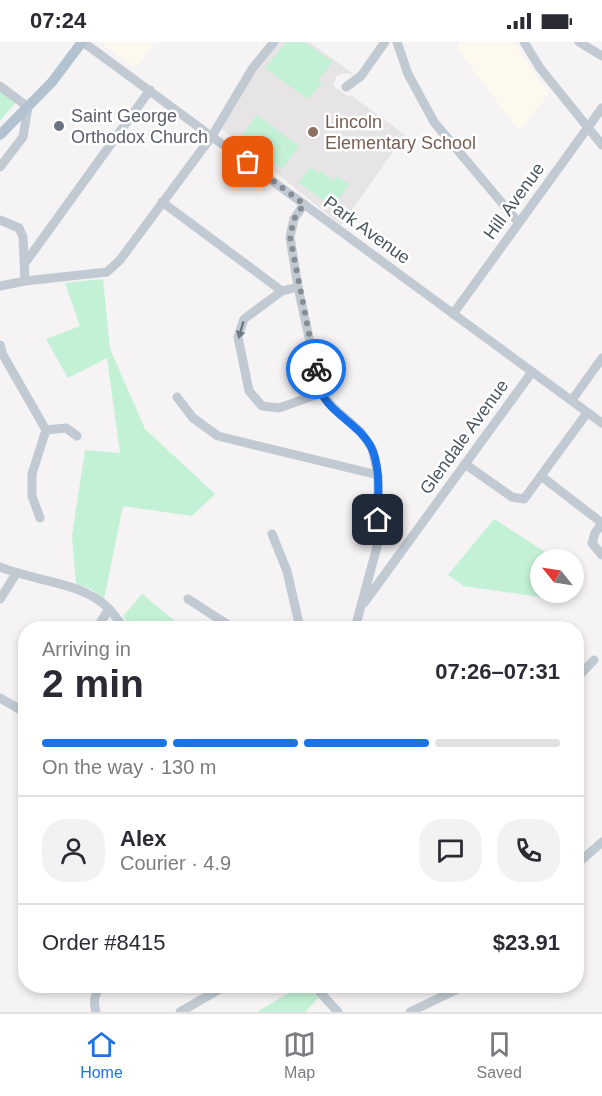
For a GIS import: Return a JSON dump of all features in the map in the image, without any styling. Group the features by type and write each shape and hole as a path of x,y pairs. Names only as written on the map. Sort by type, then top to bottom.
{"main road":[{"path":"0,135 52,82 82,42"}],"street":[{"name":"Park Avenue","path":"82,42 602,423"},
{"path":"0,286 107,272 120,260 212,136 252,69 274,42"},
{"path":"346,87 361,76 385,42"},
{"path":"397,42 408,74 434,122 518,222"},
{"path":"524,42 540,68 602,145"},
{"path":"579,42 602,56"},
{"path":"0,167 23,137 28,107 1,89"},
{"path":"25,263 150,90"},
{"name":"Hill Avenue","path":"453,314 602,108"},
{"path":"162,202 282,291"},
{"path":"304,204 294,219 290,237 298,287 321,393 360,431 372,448 378,475 378,543 357,621"},
{"path":"0,220 19,228 24,237 25,281"},
{"path":"298,287 282,291 244,319 238,337 249,391 262,406 279,408 321,393"},
{"path":"0,345 3,355 46,430 32,474 32,496 40,518"},
{"path":"572,400 602,358"},
{"name":"Glendale Avenue","path":"361,608 532,372"},
{"path":"177,397 193,418 218,436 378,475"},
{"path":"465,464 512,497 524,500 587,413"},
{"path":"46,430 66,428 77,436"},
{"path":"541,476 602,523 592,543 602,555"},
{"path":"272,534 287,571 298,621"},
{"path":"0,567 16,574 84,592 109,609 118,621"},
{"path":"0,599 16,574"},
{"path":"188,599 222,621"},
{"path":"101,621 109,609"},
{"path":"584,671 594,660"},
{"path":"0,698 18,708"},
{"path":"584,858 602,842"},
{"path":"96,993 93,1001 96,1012"},
{"path":"180,1012 213,993"},
{"path":"320,993 338,1012"},
{"path":"410,1012 449,993"}],"shaded area":[{"path":"104,42 155,42 136,68 105,46"},
{"name":"Lincoln Elementary School","path":"277,42 309,42 354,74 344,73 337,76 333,86 349,97 351,95 405,135 341,225 220,128 254,70"},
{"path":"461,42 513,42 549,94 519,131 457,48"}],"green space":[{"path":"286,42 304,42 333,62 318,80 322,83 308,99 265,68"},
{"path":"0,91 18,100 0,121"},
{"path":"257,115 299,146 282,169 240,138"},
{"path":"310,167 334,181 337,176 349,184 333,207 299,183"},
{"path":"103,279 110,349 145,429 215,494 192,516 123,506 104,599 91,589 76,584 72,536 85,450 120,453 107,358 68,378 46,339 80,326 65,283"},
{"path":"494,519 540,549 530,549 530,596 464,586 448,575"},
{"path":"142,594 175,621 127,621 123,616"},
{"path":"288,993 313,993 318,998 305,1012 257,1012"}],"way so far":[{"path":"248,162 304,204 291,226 290,237 298,287 316,369"}],"place":[{"name":"Saint George Orthodox Church","path":"59,126"},
{"name":"Lincoln Elementary School","path":"313,132"}],"route":[{"path":"316,369 321,393 360,431 372,448 378,475 378,520"}]}
